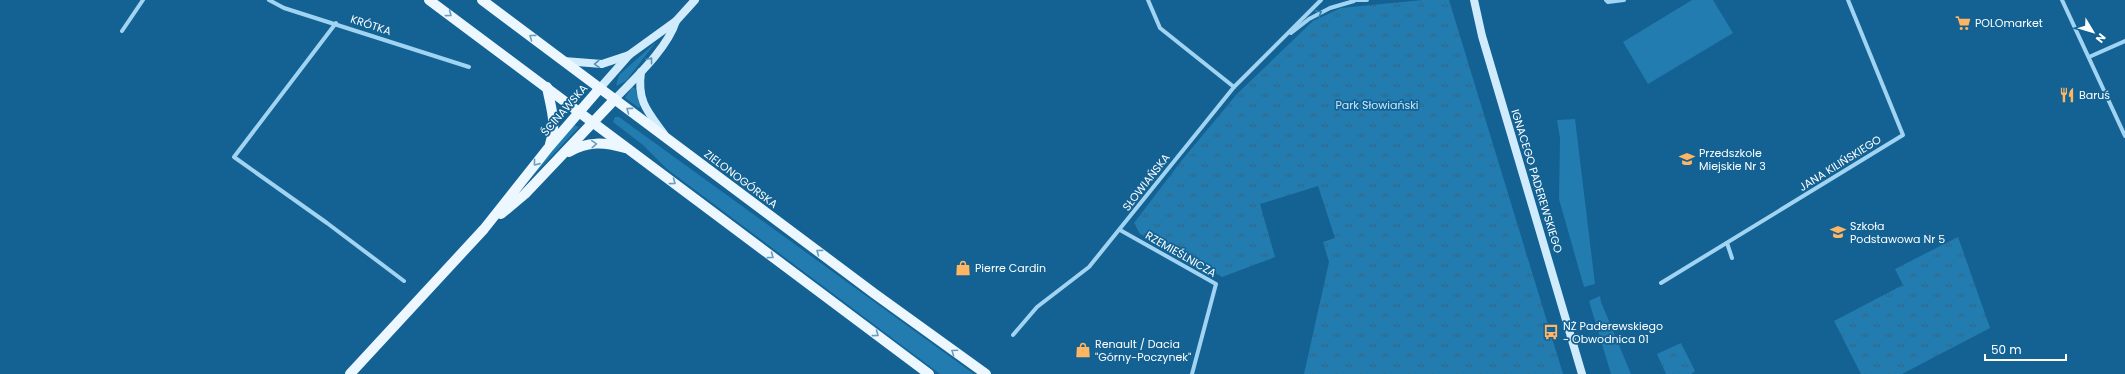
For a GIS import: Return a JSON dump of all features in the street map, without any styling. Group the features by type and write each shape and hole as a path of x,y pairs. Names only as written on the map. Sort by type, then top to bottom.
{"main road":[{"path":"429,0 929,374"},
{"name":"ZIELONOGÓRSKA","path":"482,0 923,330 986,374"},
{"path":"547,87 554,117 553,135 549,147"},
{"name":"ŚCINAWSKA","path":"350,374 484,229 549,147 600,88"},
{"name":"ŚCINAWSKA","path":"484,229 525,194 615,99"},
{"path":"561,157 585,144 606,143 630,150"}],"street":[{"path":"122,31 143,0"},
{"name":"KRÓTKA","path":"269,0 284,8 336,23 469,67"},
{"name":"ŚCINAWSKA","path":"600,88 629,55 676,21 695,0"},
{"path":"1148,0 1160,28 1234,87"},
{"path":"1288,35 1298,21 1321,0"},
{"path":"1288,35 1318,14 1330,8 1354,0 1367,0"},
{"name":"IGNACEGO PADEREWSKIEGO","path":"1474,0 1490,64 1583,372"},
{"path":"1606,0 1608,2 1624,0"},
{"name":"JANA KILIŃSKIEGO","path":"1661,283 1903,135 1848,0"},
{"path":"2062,0 2125,136"},
{"name":"ŚCINAWSKA","path":"615,99 641,72 672,32 676,21"},
{"path":"336,23 234,157 327,222 404,281"},
{"name":"SŁOWIAŃSKA","path":"1013,336 1037,307 1090,267 1234,87 1288,35"},
{"path":"2089,57 2125,41"},
{"path":"563,60 588,64 602,64 629,55"},
{"path":"641,72 639,87 644,106 666,138"},
{"name":"RZEMIEŚLNICZA","path":"1120,230 1216,284 1192,374"},
{"path":"1727,243 1732,258"}],"green space":[{"name":"Park Słowiański","path":"1423,0 1449,0 1563,374 1304,374 1329,262 1323,242 1335,238 1318,186 1260,204 1275,257 1222,277 1140,234 1134,223 1182,160 1237,94 1313,21 1341,8"},
{"path":"1692,0 1713,0 1733,33 1648,84 1623,42"},
{"path":"656,42 626,81 616,86 619,75"},
{"path":"632,87 635,88 640,106 639,108 625,98"},
{"path":"615,117 619,117 974,374 940,374 667,169 643,145 613,122"},
{"path":"1575,119 1595,284 1584,287 1559,199 1560,138 1557,120"},
{"path":"574,125 579,127 525,184 564,134"},
{"path":"1958,237 1990,328 1902,374 1861,374 1834,321 1903,285 1895,269"},
{"path":"1600,296 1601,302 1631,374 1611,374 1589,301"},
{"path":"1681,343 1695,371 1691,374 1666,374 1657,354"}],"place":[{"name":"POLOmarket","path":"1963,23"},
{"name":"Baruś","path":"2067,95"},
{"name":"Przedszkole Miejskie Nr 3","path":"1687,159"},
{"name":"Szkoła Podstawowa Nr 5","path":"1838,232"},
{"name":"Pierre Cardin","path":"963,268"},
{"name":"NŻ Paderewskiego - Obwodnica 01","path":"1551,332"},
{"name":"Renault / Dacia \"Górny-Poczynek\"","path":"1083,350"}]}
